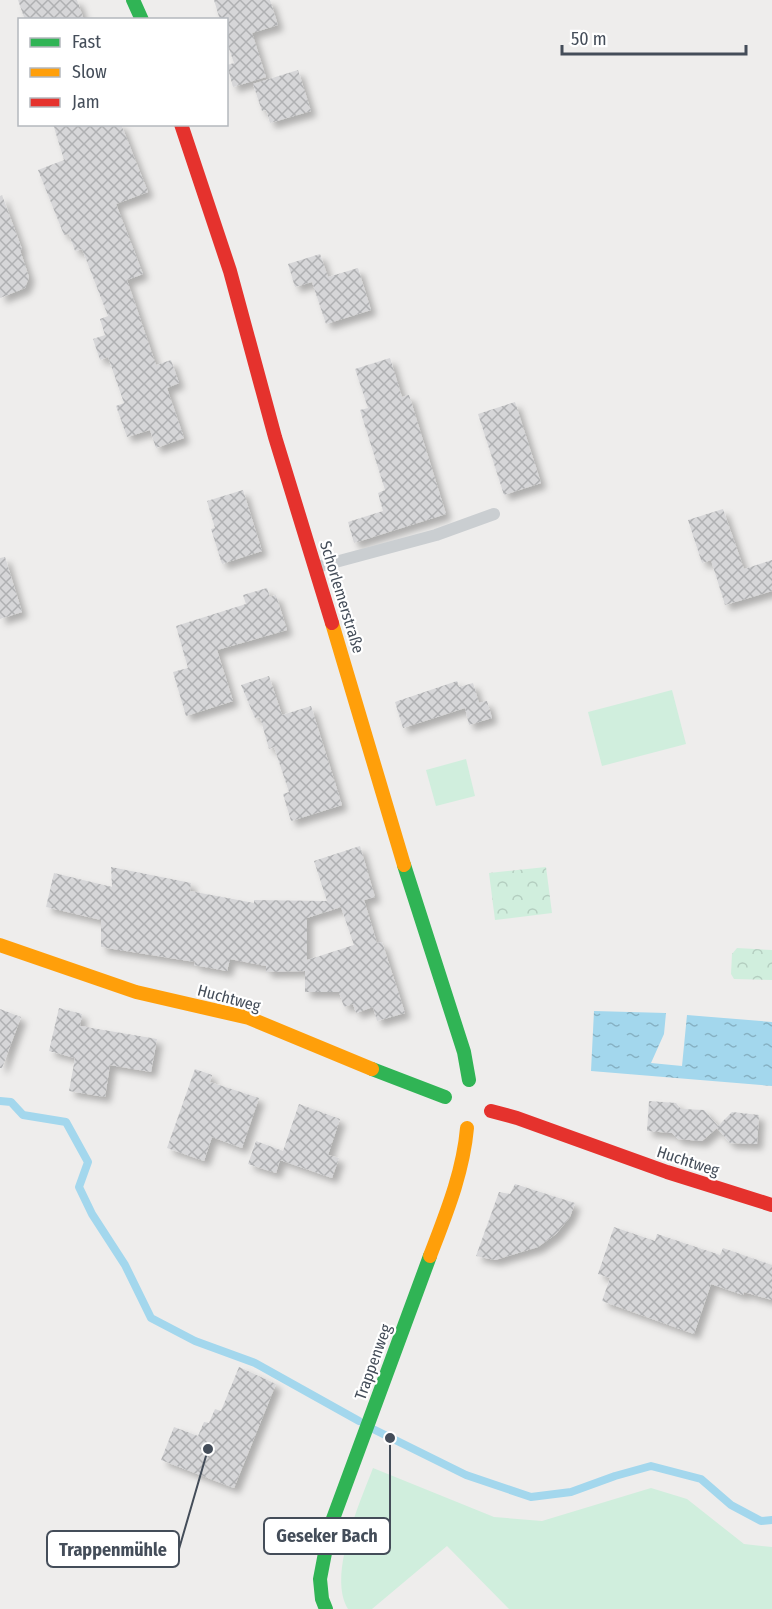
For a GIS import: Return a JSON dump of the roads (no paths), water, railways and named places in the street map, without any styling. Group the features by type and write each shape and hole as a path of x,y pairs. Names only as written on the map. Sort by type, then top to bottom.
{"street":[{"path":"133,0 141,18"},
{"name":"Schorlemerstraße","path":"183,126 230,271 269,415 363,722 397,844 464,1052 469,1080"},
{"name":"Huchtweg","path":"0,945 136,992 249,1018 421,1089 445,1104 454,1085 469,1080"},
{"path":"469,1080 483,1085"},
{"name":"Trappenweg","path":"326,1609 321,1599 322,1562 330,1527 457,1183 475,1122 491,1096"},
{"name":"Huchtweg","path":"475,1122 517,1118 667,1172 772,1205"}],"lane":[{"path":"316,567 436,535 494,514"}],"water":[{"path":"594,1011 666,1013 664,1034 651,1063 682,1066 687,1015 772,1022 772,1086 591,1071"}],"waterway":[{"path":"0,1101 11,1102 23,1115 66,1122 88,1162 79,1187 92,1214 125,1265 151,1318 195,1341 255,1363 359,1421"},
{"path":"375,1430 466,1475 531,1497 571,1492 651,1466 701,1479 731,1505 761,1521 772,1520"}],"place":[{"name":"Geseker Bach","path":"390,1438"},
{"name":"Trappenmühle","path":"208,1449"}]}
